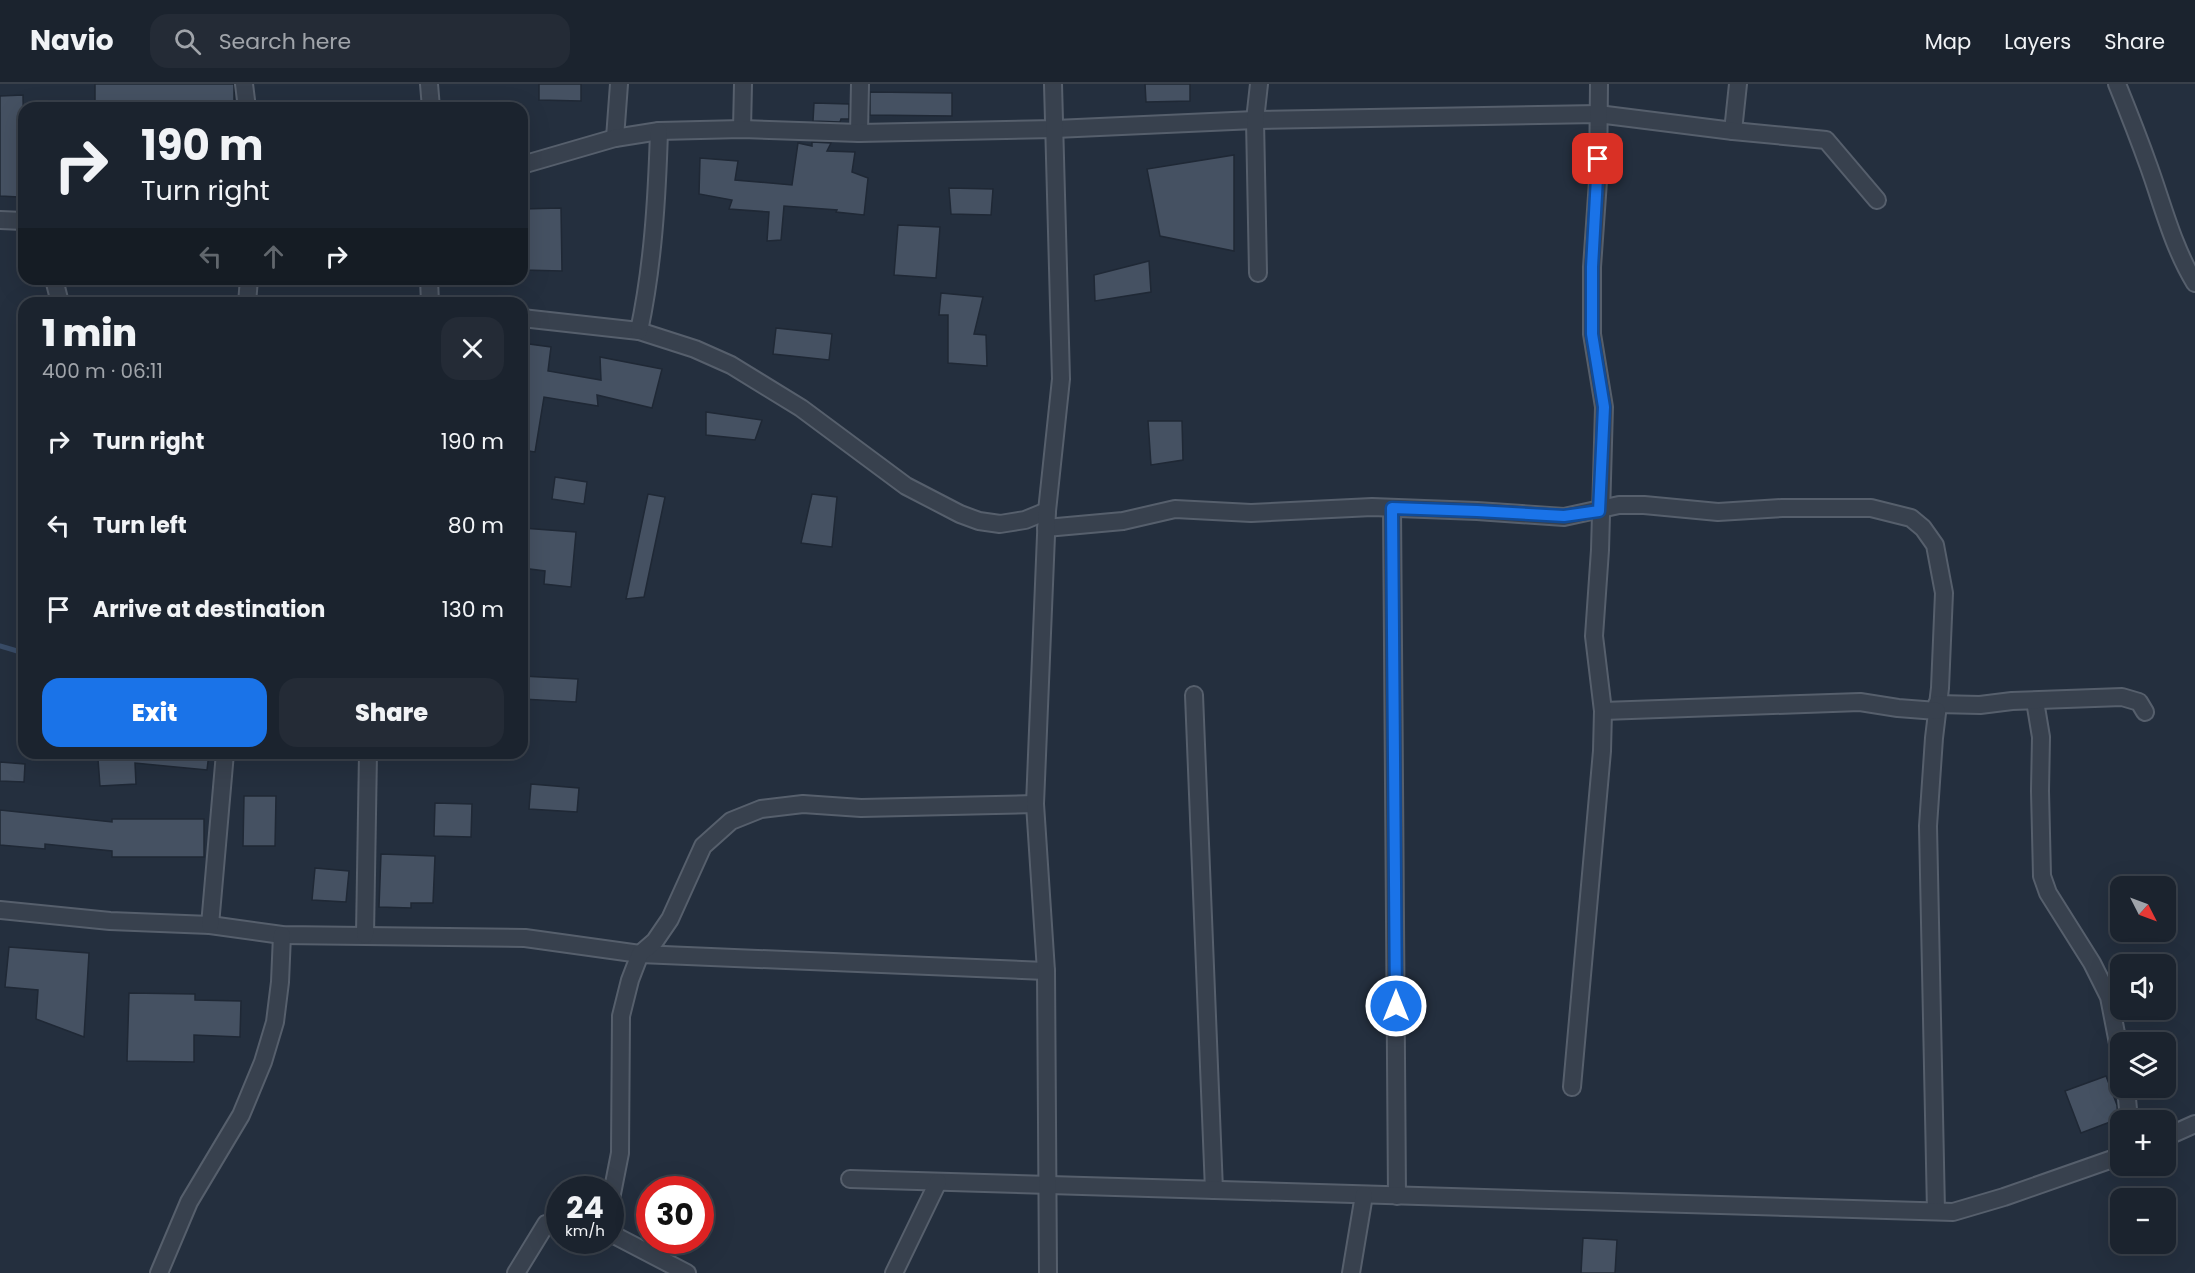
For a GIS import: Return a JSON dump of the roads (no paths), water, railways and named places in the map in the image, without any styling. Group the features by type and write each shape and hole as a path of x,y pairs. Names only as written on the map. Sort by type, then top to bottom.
{"street":[{"path":"244,84 246,102"},
{"path":"429,84 430,102"},
{"path":"615,138 620,84"},
{"path":"742,84 742,129"},
{"path":"859,133 860,84"},
{"path":"1048,1273 1046,971 1035,804 1047,511 1061,380 1053,84"},
{"path":"1258,273 1255,120 1259,84"},
{"path":"1572,1088 1602,751 1603,711 1594,636 1600,550 1599,511 1604,407 1592,334 1592,267 1598,182 1599,84"},
{"path":"1733,131 1738,84"},
{"path":"2117,84 2171,231 2195,283"},
{"path":"528,163 615,138 659,131 742,129 859,133 1055,129 1255,120 1598,114 1826,140 1878,200"},
{"path":"639,331 647,295 659,131"},
{"path":"0,220 18,221"},
{"path":"528,319 639,331 677,342 730,365 801,408 906,486 960,514 979,521 1000,524 1025,520 1047,511"},
{"path":"1046,528 1123,521 1175,509 1251,513 1372,507 1564,516 1599,511 1619,505 1644,505 1718,512 1782,508 1871,508 1911,518 1923,528 1935,545 1944,593 1944,623 1928,826 1936,1211"},
{"path":"1392,508 1397,1196"},
{"path":"1194,695 1214,1191"},
{"path":"1603,711 1860,702 1898,708 1937,707 2012,701 2122,697 2139,702 2145,712"},
{"path":"2035,701 2041,737 2042,876 2048,893 2092,963 2109,997 2116,1032"},
{"path":"210,925 224,759"},
{"path":"365,935 368,759"},
{"path":"615,1176 620,1153 621,1016 630,980 640,954 655,940 670,919 703,846 731,821 761,809 803,804 861,808 1035,804"},
{"path":"0,910 110,921 210,925 282,935 525,938 640,954 1046,971"},
{"path":"159,1273 189,1202 241,1115 263,1062 275,1022 282,935"},
{"path":"2176,1133 2195,1124"},
{"path":"850,1179 1953,1212 2004,1197 2110,1160"},
{"path":"894,1273 938,1182"},
{"path":"1351,1273 1364,1195"},
{"path":"516,1273 546,1224"},
{"path":"624,1240 687,1273"}],"waterway":[{"path":"0,646 18,651"}]}
